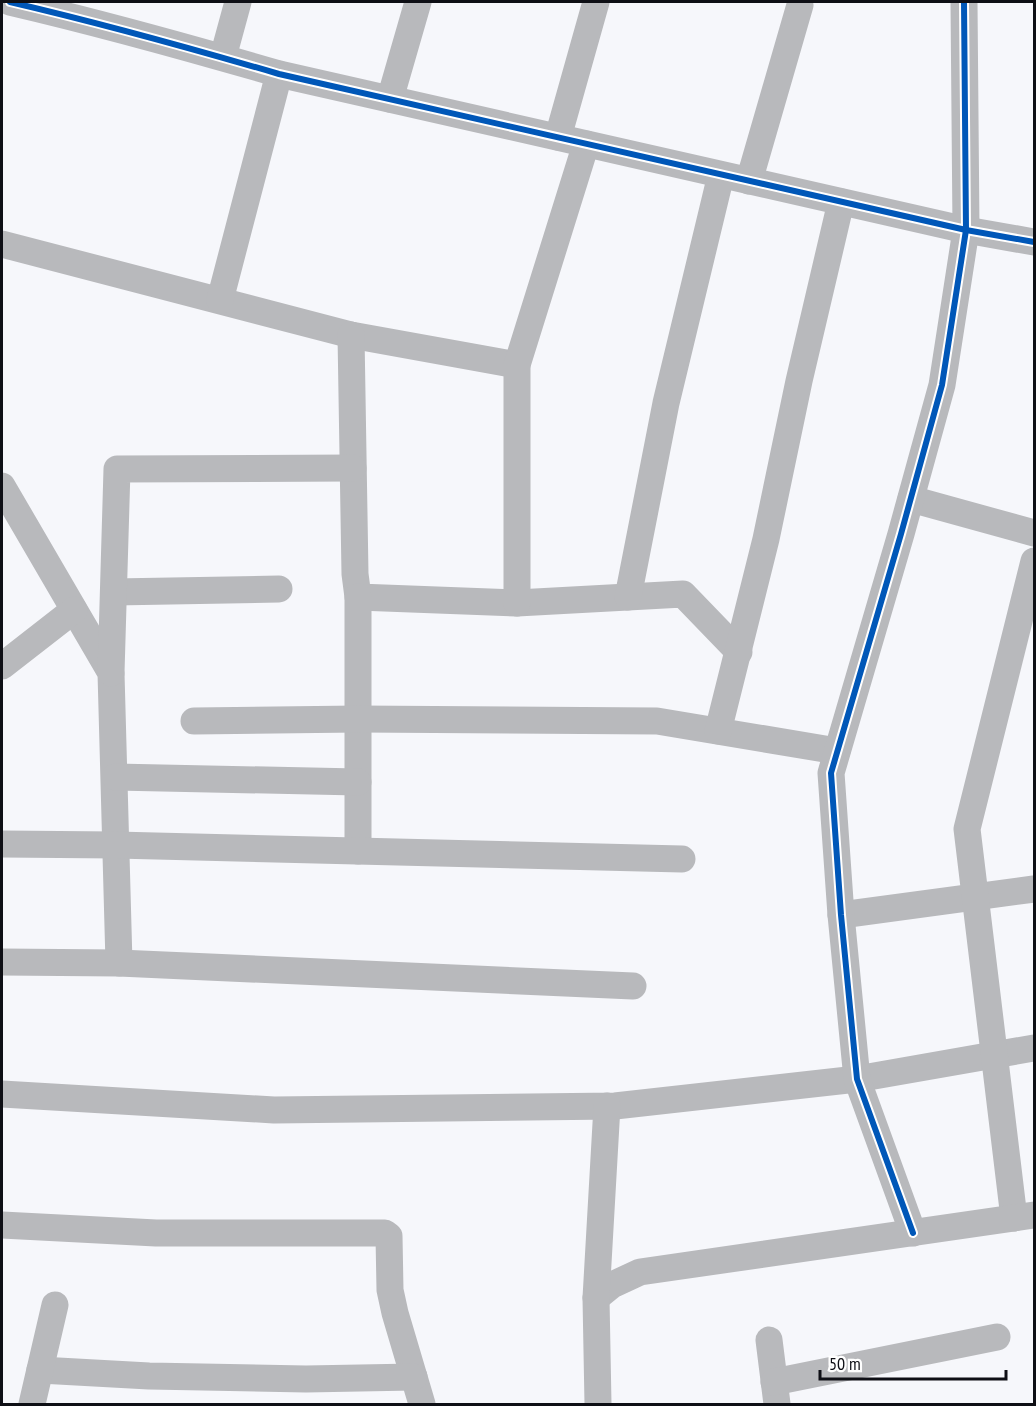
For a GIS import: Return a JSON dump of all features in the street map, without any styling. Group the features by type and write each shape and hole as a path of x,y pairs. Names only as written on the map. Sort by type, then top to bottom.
{"street":[{"path":"10,2 52,6 279,74 966,230 1035,242"},
{"path":"223,57 238,2"},
{"path":"390,99 418,2"},
{"path":"558,137 596,2"},
{"path":"913,1233 857,1079 841,915 831,773 942,385 966,230 964,2"},
{"path":"749,181 802,3"},
{"path":"220,300 279,74"},
{"path":"516,603 517,365 586,144"},
{"path":"628,597 666,403 721,174"},
{"path":"718,731 766,539 799,381 841,202"},
{"path":"2,244 351,335 517,365"},
{"path":"351,335 355,574 358,597 358,851"},
{"path":"119,963 111,673 117,469 353,468"},
{"path":"2,487 111,673"},
{"path":"911,499 1035,533"},
{"path":"596,1298 612,1285 640,1272 1024,1217 994,1054 967,829 1035,561"},
{"path":"114,592 279,589"},
{"path":"358,597 516,603 683,594 739,652"},
{"path":"2,666 74,610"},
{"path":"194,721 358,719 657,721 837,751"},
{"path":"114,777 358,782"},
{"path":"2,844 682,859"},
{"path":"841,915 1035,889"},
{"path":"2,962 119,963 633,986"},
{"path":"2,1094 274,1110 607,1106 857,1079 1035,1048"},
{"path":"598,1404 596,1298 607,1106"},
{"path":"2,1225 156,1233 385,1233 389,1236 390,1290 422,1404"},
{"path":"32,1404 55,1305"},
{"path":"769,1340 776,1393 997,1337"},
{"path":"40,1370 149,1376 306,1379 414,1377"}],"cycle path":[{"path":"10,2 145,36 279,74 966,230 1034,242"},
{"path":"913,1233 857,1079 841,915 831,773 942,385 966,230 964,2"}]}
